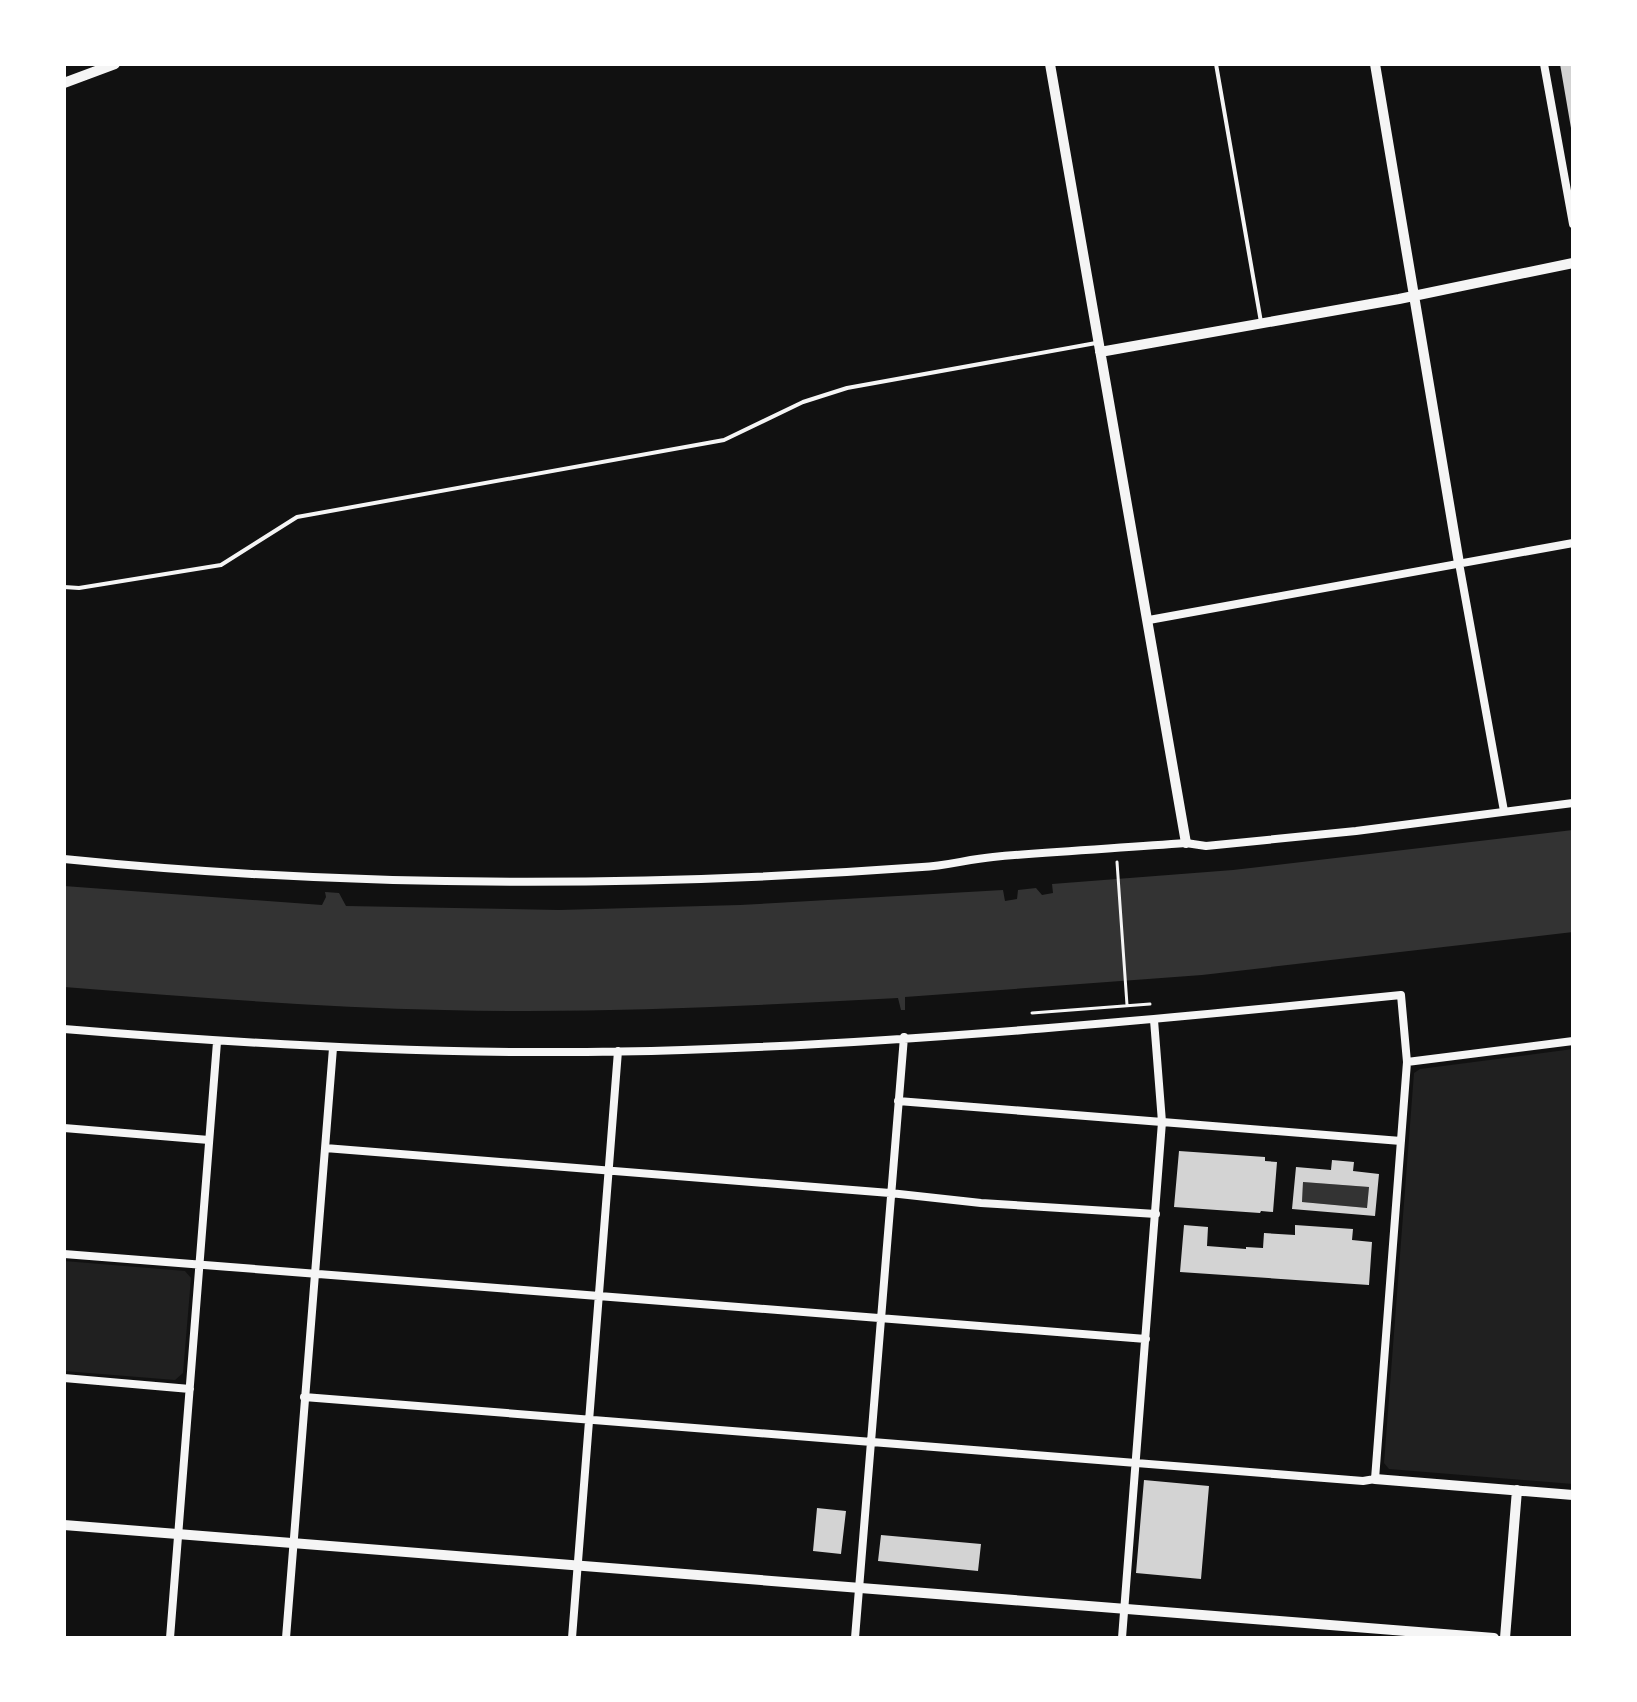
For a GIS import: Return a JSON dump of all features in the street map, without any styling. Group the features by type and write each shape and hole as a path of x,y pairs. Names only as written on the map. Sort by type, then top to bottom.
{"street":[{"path":"64,83 115,64"},
{"path":"1050,64 1186,843"},
{"path":"1375,64 1504,811"},
{"path":"1544,64 1573,224"},
{"path":"1100,347 1261,324 1573,263"},
{"path":"1149,620 1573,543"},
{"path":"64,859 332,878 467,883 764,876 926,867 990,857 1186,843 1206,846 1573,803"},
{"path":"64,1029 333,1048 722,1049 1154,1020 1401,995 1407,1062 1375,1479"},
{"path":"1122,1638 1162,1122 1154,1020"},
{"path":"855,1638 904,1037"},
{"path":"1407,1062 1573,1041"},
{"path":"170,1638 217,1042"},
{"path":"286,1638 333,1048"},
{"path":"572,1638 618,1051"},
{"path":"898,1101 1401,1141"},
{"path":"64,1128 209,1140"},
{"path":"325,1148 981,1203 1156,1214"},
{"path":"64,1254 1146,1339"},
{"path":"64,1378 190,1389"},
{"path":"304,1397 1573,1495"},
{"path":"1505,1638 1517,1490"},
{"path":"64,1525 1124,1608 1362,1632 1494,1638"}],"lane":[{"path":"1216,64 1261,324"},
{"path":"64,587 79,588 221,565 297,517 724,440 803,402 847,388 1100,347"}],"path":[{"path":"1116,858 1127,1005"},
{"path":"1034,1013 1150,1004"}],"shaded area":[{"path":"1573,830 1573,932 1202,975 905,997 905,1010 901,1010 898,998 614,1010 444,1010 301,1004 64,987 64,886 322,905 325,892 339,893 346,906 559,910 740,905 1003,890 1005,901 1017,899 1018,890 1036,888 1042,895 1053,893 1052,884 1233,870"},
{"path":"1573,1049 1573,1484 1389,1469 1384,1463 1414,1073 1420,1069"},
{"path":"1303,1182 1369,1187 1367,1208 1302,1202"},
{"path":"64,1261 185,1271 191,1278 183,1373 175,1380 64,1371"}],"building":[{"path":"1560,64 1573,64 1573,128 1571,128"},
{"path":"1179,1151 1265,1157 1265,1161 1277,1162 1273,1212 1174,1207"},
{"path":"1332,1160 1354,1162 1353,1171 1379,1174 1375,1216 1292,1209 1296,1167 1331,1170","holes":["1303,1182 1369,1187 1367,1208 1302,1202"]},
{"path":"1184,1225 1208,1227 1207,1246 1246,1249 1263,1248 1264,1233 1295,1235 1295,1225 1353,1229 1352,1240 1372,1242 1369,1285 1180,1272"},
{"path":"1144,1480 1209,1486 1201,1579 1136,1573"},
{"path":"817,1508 846,1511 841,1554 813,1551"},
{"path":"881,1535 981,1544 978,1571 878,1561"}]}
